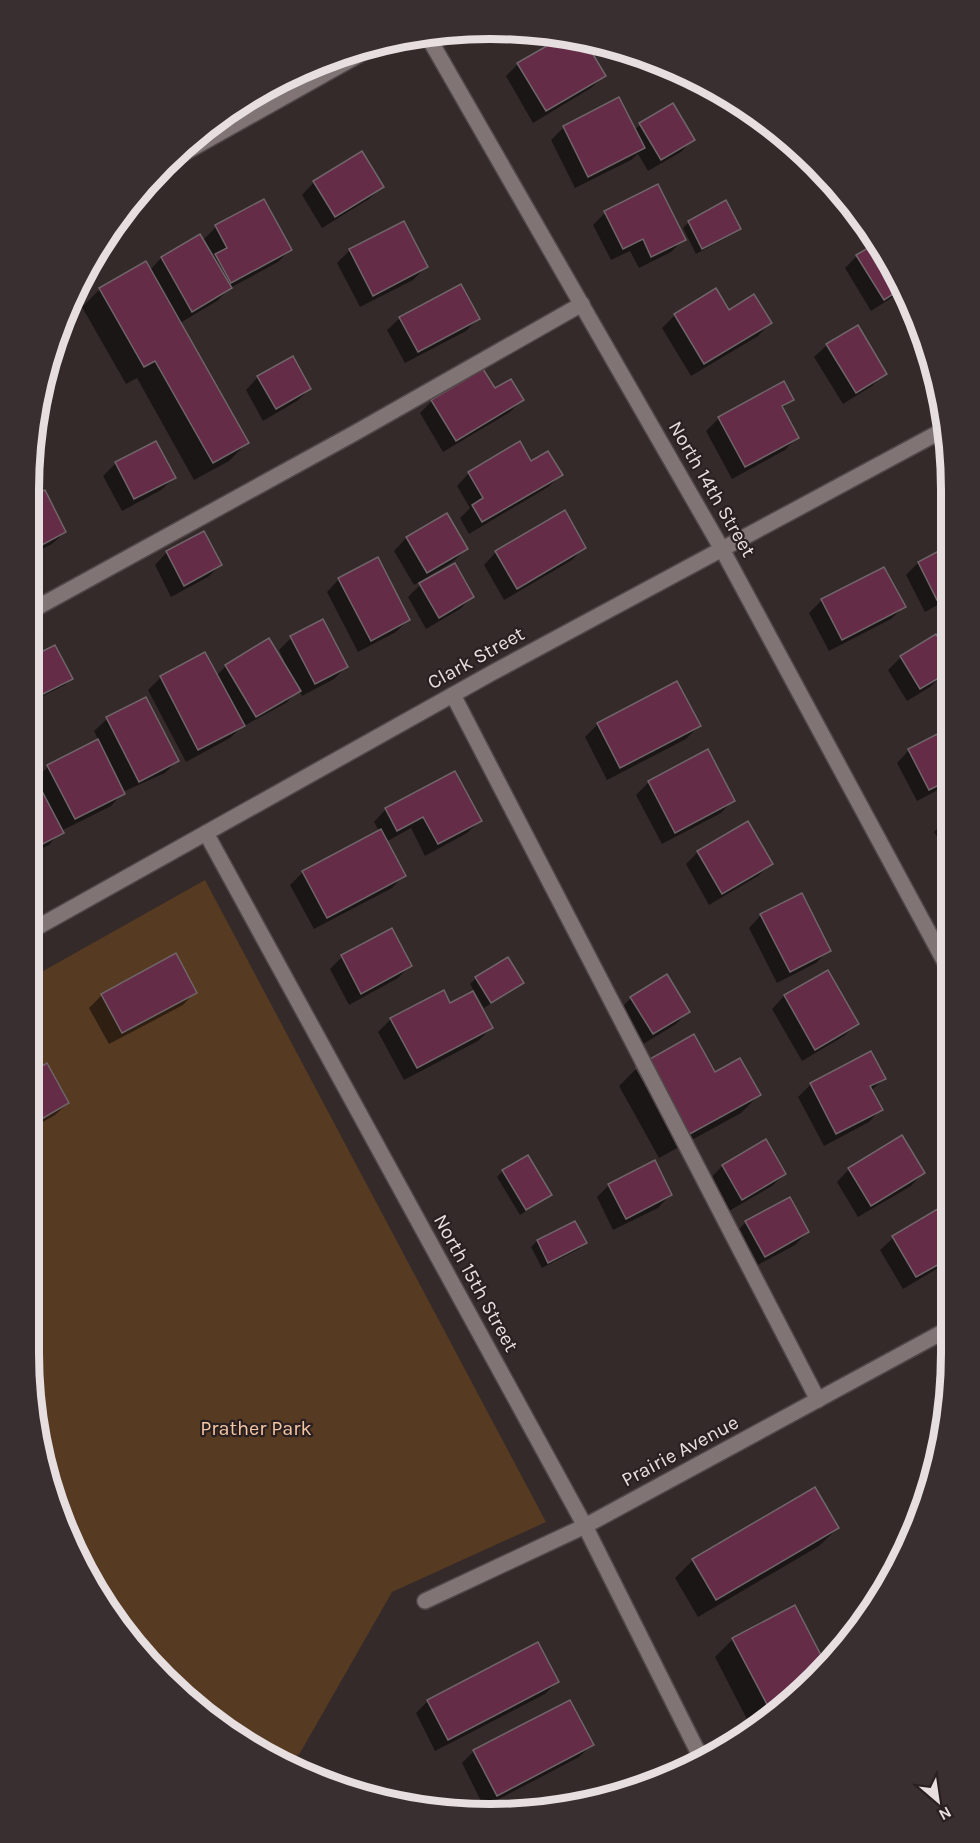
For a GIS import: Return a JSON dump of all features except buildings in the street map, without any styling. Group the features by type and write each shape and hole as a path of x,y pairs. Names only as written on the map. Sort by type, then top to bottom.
{"street":[{"name":"North 14th Street","path":"432,43 723,551 941,955"},
{"path":"203,143 344,63"},
{"path":"39,607 342,440 582,304"},
{"name":"Clark Street","path":"39,926 453,694 723,551 937,433"},
{"path":"453,694 818,1400"},
{"name":"North 15th Street","path":"206,833 585,1526 698,1753"},
{"name":"Prairie Avenue","path":"425,1601 585,1526 941,1333"}],"green space":[{"name":"Prather Park","path":"205,880 546,1522 392,1592 300,1753 294,1758 264,1744 215,1711 171,1672 151,1650 132,1628 99,1578 73,1526 63,1498 48,1441 40,1382 39,973"}]}
